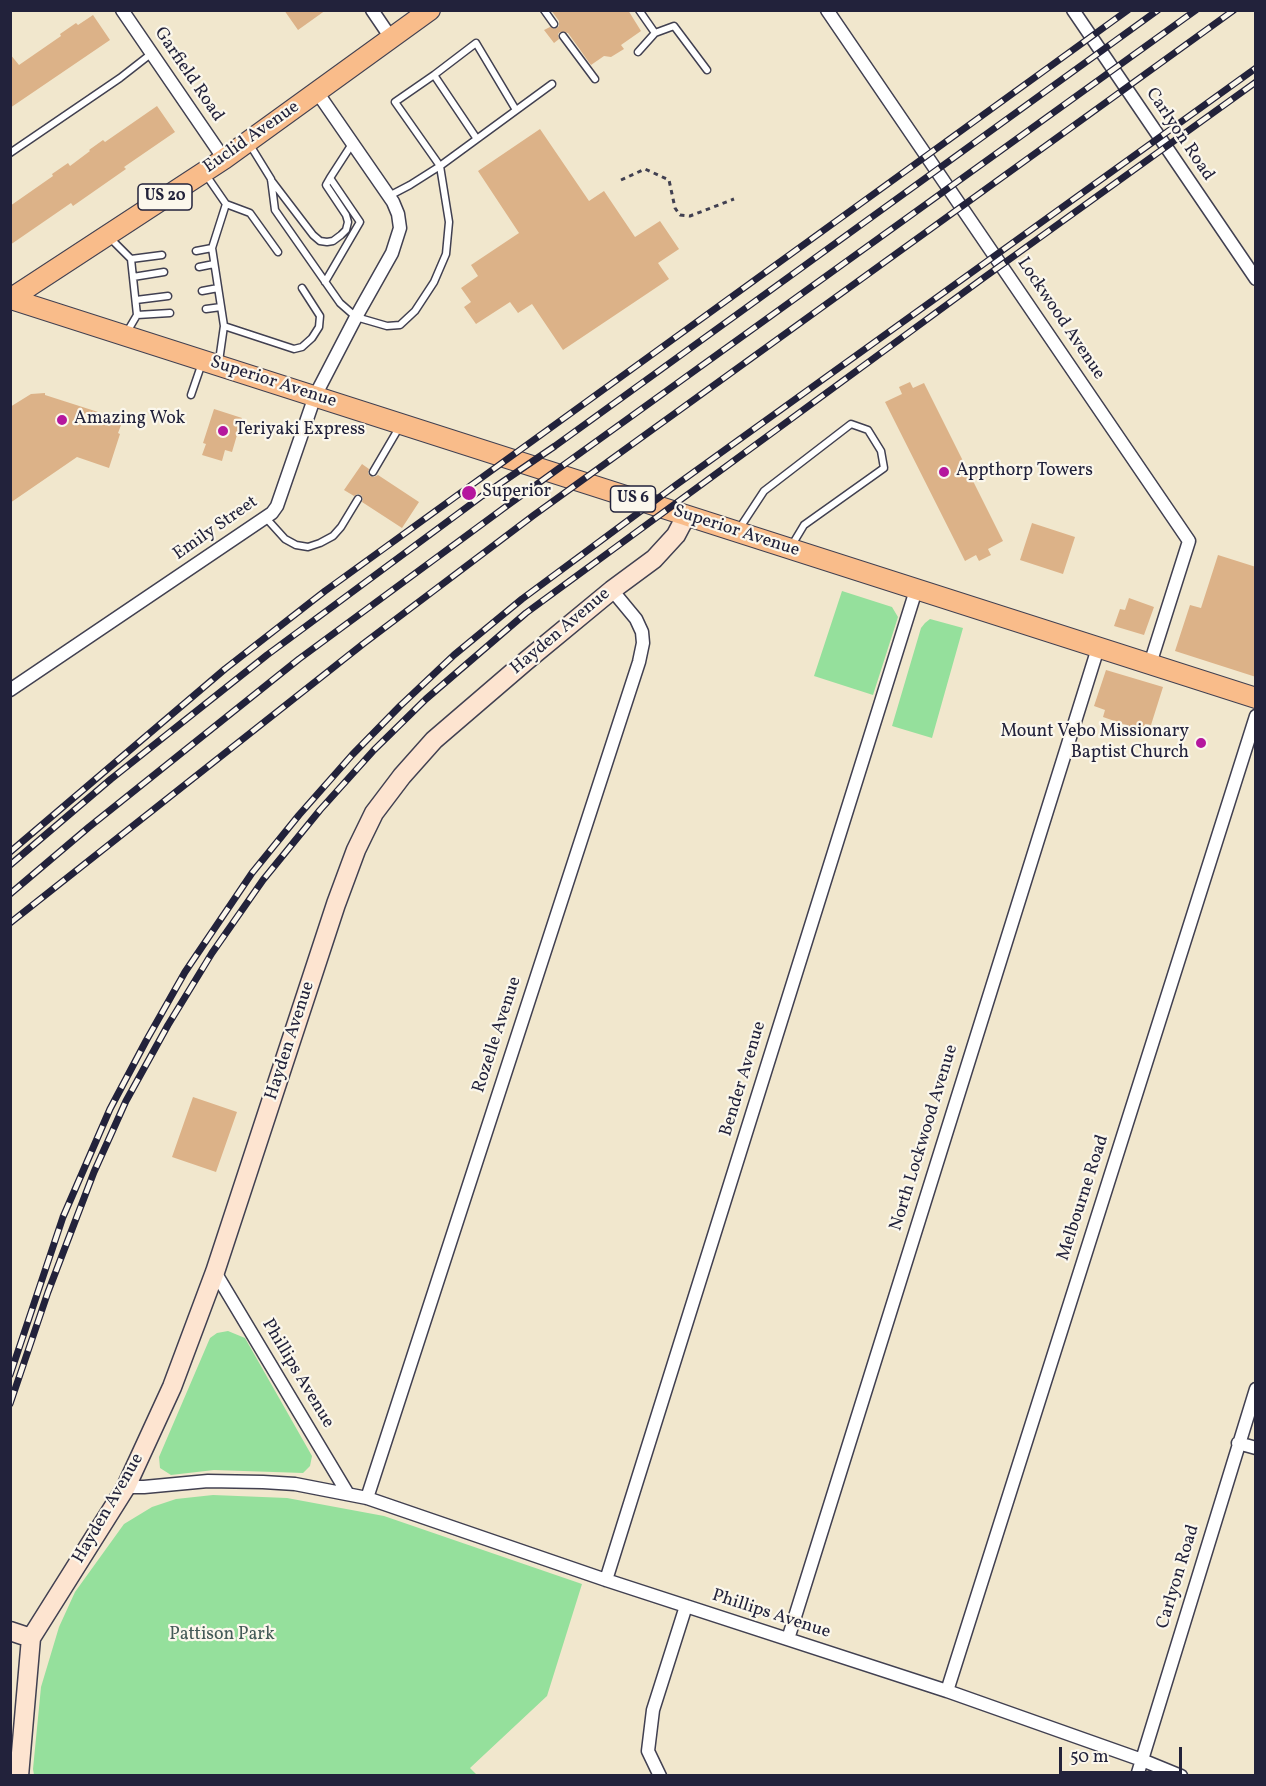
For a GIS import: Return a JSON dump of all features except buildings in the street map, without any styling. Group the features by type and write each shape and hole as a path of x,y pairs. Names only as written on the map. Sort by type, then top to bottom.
{"main road":[{"name":"Euclid Avenue","path":"11,299 224,159 430,10"},
{"name":"Superior Avenue","path":"11,299 1256,699"}],"street":[{"name":"Garfield Road","path":"122,10 224,159"},
{"path":"372,10 391,38"},
{"name":"Lockwood Avenue","path":"827,10 1189,541 1150,664"},
{"name":"Carlyon Road","path":"1073,10 1256,279"},
{"path":"317,92 389,196"},
{"name":"Emily Street","path":"10,690 272,513 277,506 315,396 392,253 400,228 398,214 389,196"},
{"name":"Hayden Avenue","path":"31,1638 126,1487 172,1388 215,1272 336,904 356,850 374,813 402,776 434,740 525,661 654,559 676,535 686,516"},
{"name":"Rozelle Avenue","path":"367,1498 639,662 643,643 642,632 636,619 612,590"},
{"name":"Bender Avenue","path":"606,1580 916,590"},
{"name":"North Lockwood Avenue","path":"788,1639 1098,648"},
{"name":"Melbourne Road","path":"946,1691 1256,716"},
{"name":"Phillips Avenue","path":"215,1272 348,1494"},
{"name":"Carlyon Road","path":"1137,1776 1256,1389"},
{"path":"1238,1443 1256,1449"},
{"name":"Phillips Avenue","path":"126,1487 242,1481 295,1484 367,1498 606,1580 946,1691 1181,1776"},
{"path":"660,1776 648,1751 653,1710 686,1606"},
{"path":"10,1631 31,1638 19,1776"}],"lane":[{"path":"544,10 554,24"},
{"path":"639,10 655,33"},
{"path":"639,52 655,33 674,26 707,70"},
{"path":"563,36 596,79"},
{"path":"271,179 275,210 340,303 356,317 387,326 400,325 415,311 434,282 446,254 449,222 440,166 395,102 476,44 516,111"},
{"path":"10,153 120,78 152,53"},
{"path":"434,75 477,139"},
{"path":"389,196 440,166 552,84"},
{"path":"248,142 271,179 313,235 320,241 327,242 333,241 346,230 348,222 346,215 326,185 352,143"},
{"path":"204,172 226,204 250,213 278,252"},
{"path":"325,282 360,222 330,178"},
{"path":"191,395 211,362 224,326 212,248 226,204"},
{"path":"108,236 130,259 137,315 125,335"},
{"path":"196,251 212,248"},
{"path":"130,259 162,255"},
{"path":"199,267 214,264"},
{"path":"133,277 164,272"},
{"path":"202,291 218,288"},
{"path":"224,326 294,349 302,346 312,338 319,327 320,316 302,288"},
{"path":"136,300 168,296"},
{"path":"206,309 221,307"},
{"path":"137,315 170,314"},
{"path":"373,472 401,424"},
{"path":"737,532 764,491 851,424 868,430 881,451 884,468 804,525 789,549"},
{"path":"266,518 285,539 296,545 308,547 333,537 358,499"}],"path":[{"path":"621,180 645,169 669,180 675,208 680,215 690,216 734,199"}],"green space":[{"path":"842,591 892,607 898,617 873,695 814,676"},
{"path":"930,619 963,628 932,738 892,726 921,628"},
{"path":"228,1331 245,1338 312,1456 310,1466 303,1473 214,1470 171,1475 160,1468 159,1457 210,1338 217,1333"},
{"name":"Pattison Park","path":"213,1495 287,1498 384,1516 582,1584 547,1696 470,1768 477,1775 34,1775 41,1687 59,1627 75,1592 124,1524 152,1507 176,1499"}],"railway":[{"path":"10,852 225,669 325,591 1128,10"},
{"path":"10,865 111,779 267,655 482,496 555,446 1158,10"},
{"path":"10,894 89,827 299,659 508,505 1196,10"},
{"path":"10,923 363,644 534,515 1234,10"},
{"path":"10,1375 63,1217 110,1109 146,1041 185,972 252,873 352,755 454,655 522,599 676,485 1256,68"},
{"path":"10,1404 48,1292 94,1172 126,1101 168,1025 212,953 263,880 320,810 374,750 426,699 526,613 982,279 1256,82"}],"place":[{"name":"Amazing Wok","path":"62,420"},
{"name":"Teriyaki Express","path":"223,431"},
{"name":"Appthorp Towers","path":"944,472"},
{"name":"Superior","path":"469,493"},
{"name":"Mount Vebo Missionary Baptist Church","path":"1201,743"}]}
